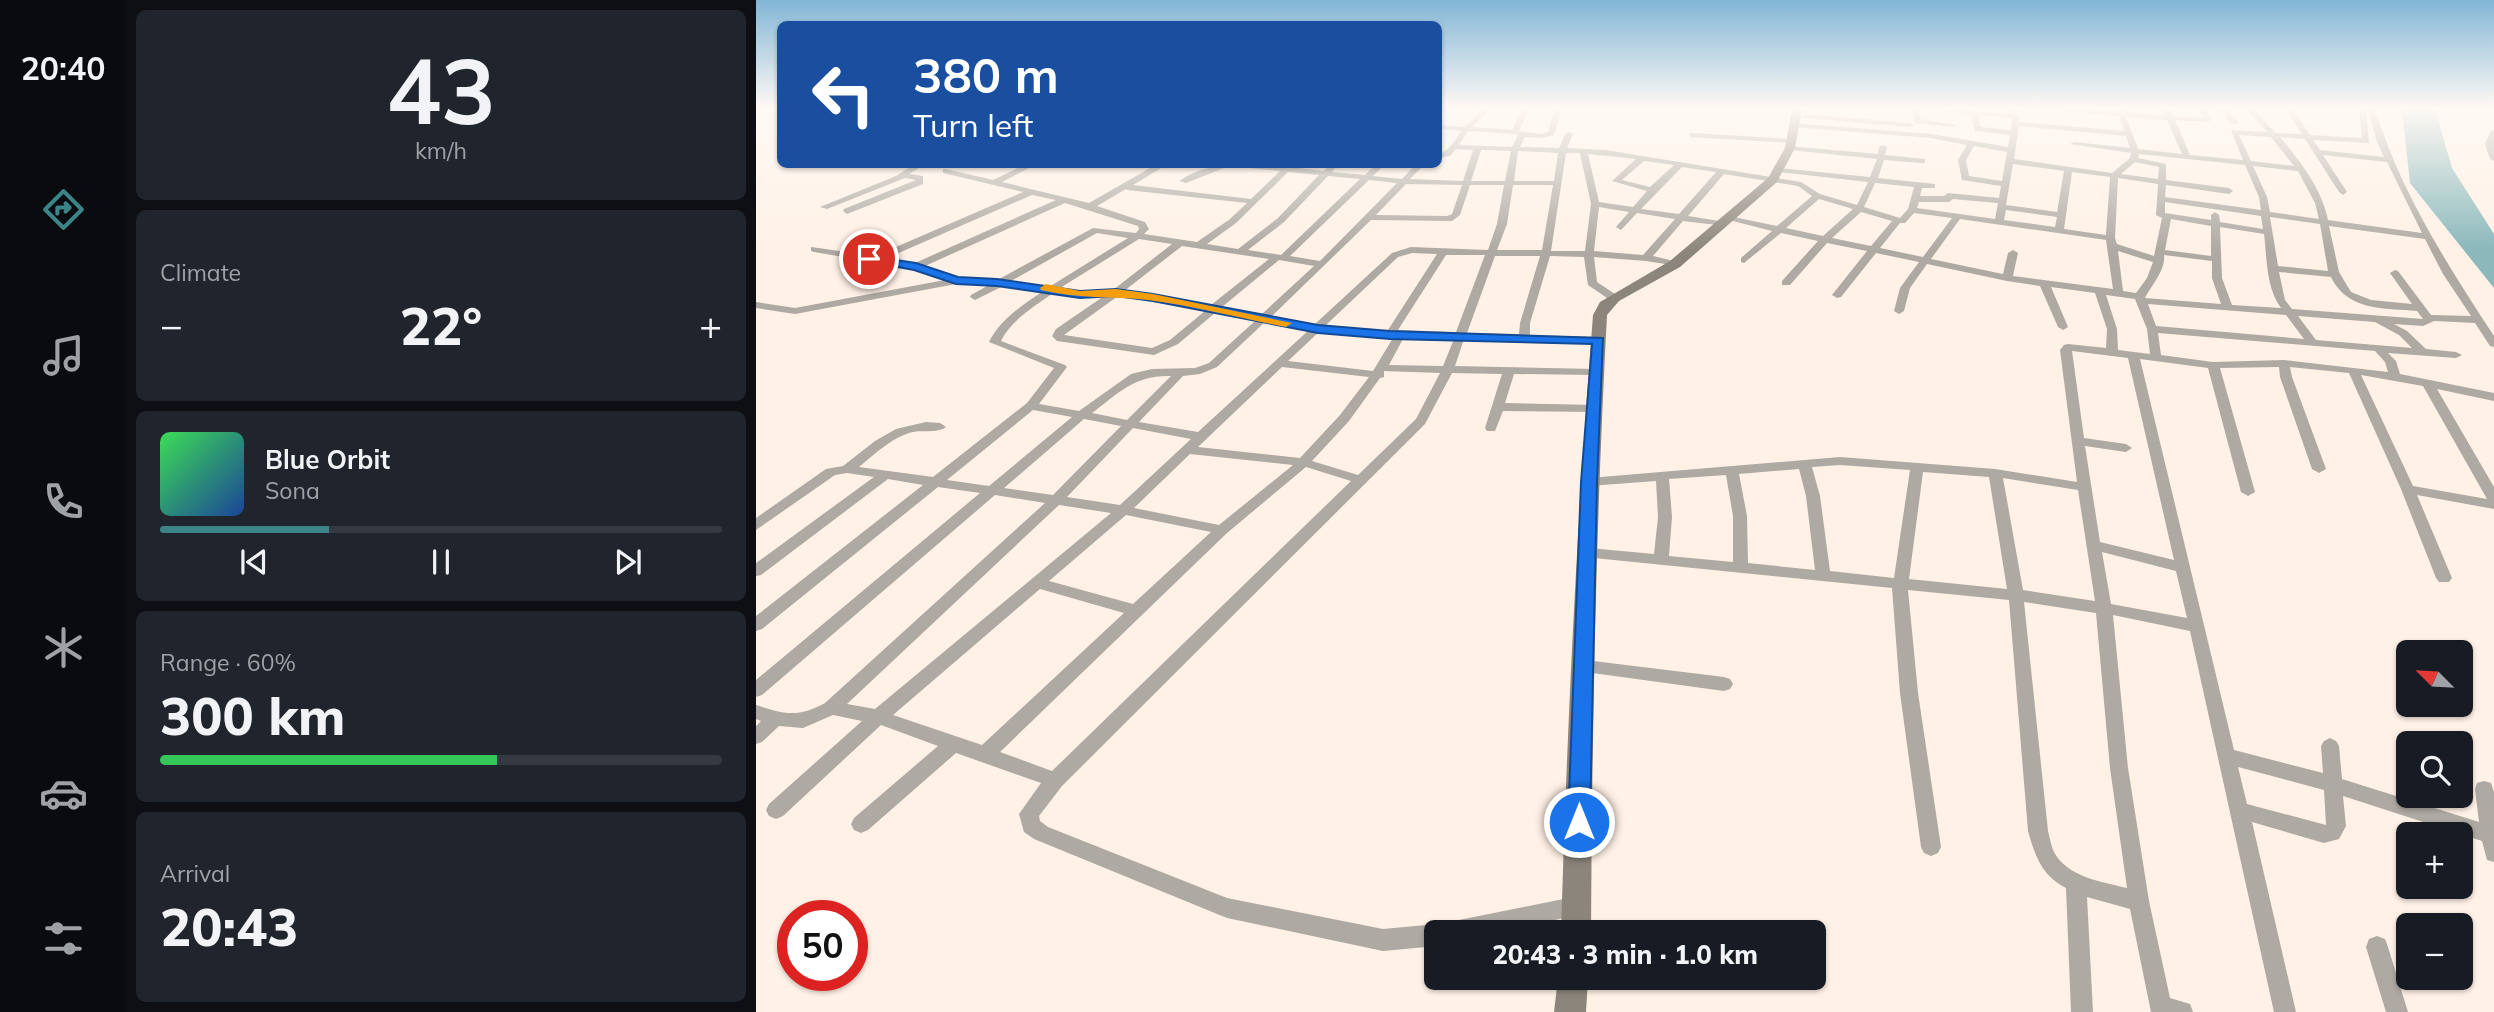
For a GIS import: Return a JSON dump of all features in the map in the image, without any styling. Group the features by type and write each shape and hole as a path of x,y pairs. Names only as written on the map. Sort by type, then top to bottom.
{"main road":[{"path":"1577,920 1580,710 1589,553 1589,482 1596,408 1595,372 1600,315 1605,305 1614,298 1675,264 1726,221 1776,175 1783,156"},
{"path":"1570,1012 1572,990"}],"street":[{"path":"1368,218 1449,219 1456,215 1475,156"},
{"path":"1424,936 1383,940 1227,908 1041,833 1031,826 1029,814 1055,780 1421,421 1447,371 1502,224 1515,156"},
{"path":"1524,338 1525,323 1546,254 1562,156"},
{"path":"1584,156 1595,204 1590,254 1592,283 1614,298"},
{"path":"1629,156 1681,163 1720,173 1871,179 1932,186"},
{"path":"1786,283 1825,239 1859,209 1866,199 1880,156"},
{"path":"1903,156 1922,160"},
{"path":"1964,156 1962,160 1965,178 2006,184"},
{"path":"1999,223 2010,156"},
{"path":"2118,291 2111,242 2114,174 2133,156"},
{"path":"2137,156 2163,166 2160,215 2267,232"},
{"path":"2156,156 2298,169"},
{"path":"2245,156 2257,179 2275,269 2276,287 2289,311 2311,341"},
{"path":"2290,156 2320,205 2327,252 2345,292 2356,299 2443,318 2479,320"},
{"path":"2322,156 2343,192"},
{"path":"2357,156 2390,160"},
{"path":"2388,156 2429,237 2494,344"},
{"path":"1642,158 1616,181 1652,190"},
{"path":"2010,161 2230,191"},
{"path":"1620,227 1652,190 1681,163"},
{"path":"903,176 900,175 914,168"},
{"path":"995,182 1024,168"},
{"path":"1090,206 1158,168"},
{"path":"1182,181 1218,168"},
{"path":"1200,245 1233,221 1288,168"},
{"path":"1294,168 1326,174 1404,181 1466,184 1557,183"},
{"path":"1240,252 1281,220 1331,168"},
{"path":"756,690 1083,414 1136,377 1154,352 1174,342 1280,257 1377,168"},
{"path":"1136,377 1153,373 1195,373 1213,365 1322,264 1417,168"},
{"path":"2059,231 2068,169"},
{"path":"756,625 1031,406 1061,367 1005,347 995,342 995,335 999,329 1052,289 1139,235 1144,229 1142,224 1090,206 946,172"},
{"path":"1646,258 1720,173"},
{"path":"1776,175 1808,187 1817,196 1897,221 1905,220 1912,210 1919,185"},
{"path":"824,206 903,176 922,180 847,211"},
{"path":"1127,187 1251,201"},
{"path":"875,260 1031,192"},
{"path":"1744,260 1817,196"},
{"path":"1915,200 1948,197 2061,215"},
{"path":"916,267 1064,200"},
{"path":"2161,200 2429,237"},
{"path":"1595,204 1778,228 2007,278 2045,285 2118,291 2141,299 2429,322 2426,313 2395,273"},
{"path":"2216,206 2217,278 2227,306"},
{"path":"1912,210 2059,231 2160,256 2215,259"},
{"path":"1899,312 1905,288 1927,261 1956,217"},
{"path":"2141,299 2151,282 2160,256 2167,217"},
{"path":"1837,295 1897,221"},
{"path":"975,297 1088,232 1104,229 1178,244 1322,264"},
{"path":"1154,352 1061,339 1058,336 1060,331 1116,293 1178,244"},
{"path":"814,249 916,267 956,281"},
{"path":"776,810 878,717 1123,510 1283,364 1401,251 1590,254 1646,258 1675,264"},
{"path":"985,754 1222,530 1303,462 1349,417 1381,372 1395,335 1443,252"},
{"path":"2007,278 2013,253"},
{"path":"2275,269 2337,275"},
{"path":"756,305 795,311 956,281 997,282 1080,294 1116,293 1318,329 1395,335 1599,340"},
{"path":"2045,285 2063,327"},
{"path":"2099,290 2112,329 2112,352"},
{"path":"2141,299 2152,329 2156,357"},
{"path":"2377,319 2403,333 2423,352"},
{"path":"2152,329 2456,355"},
{"path":"2168,1010 2138,901 2119,768 2096,546 2084,487 2066,350 2068,347 2077,347 2213,365 2284,363 2353,370 2494,397"},
{"path":"2377,347 2390,361 2395,377"},
{"path":"2133,355 2228,756 2285,1012"},
{"path":"2284,363 2286,377 2319,469"},
{"path":"1283,364 1381,372 1595,372"},
{"path":"2213,365 2248,492"},
{"path":"2353,370 2408,489 2444,578"},
{"path":"1491,428 1509,371"},
{"path":"756,712 775,719 812,720 831,708 1056,500 1179,374"},
{"path":"2428,384 2494,499"},
{"path":"1031,406 1203,437"},
{"path":"1496,407 1596,408"},
{"path":"847,469 902,430 923,424 940,427"},
{"path":"2078,441 2126,449"},
{"path":"1188,450 1303,462 1361,480"},
{"path":"1589,482 1840,461 1995,473 2084,487"},
{"path":"1804,464 1813,496 1823,576"},
{"path":"1917,467 1900,586 1909,693 1931,847"},
{"path":"756,526 831,472 847,469 1123,510 1222,530"},
{"path":"1732,470 1740,516 1740,567"},
{"path":"1995,473 2016,595 2038,831 2048,861 2059,872 2076,882 2138,901"},
{"path":"756,571 884,476"},
{"path":"1661,476 1665,517 1661,558"},
{"path":"2408,489 2494,505"},
{"path":"2096,546 2183,567"},
{"path":"1589,553 1661,558 1900,586 2016,595 2197,626"},
{"path":"1038,583 1137,611"},
{"path":"1584,666 1724,684"},
{"path":"831,708 878,717 1055,780"},
{"path":"756,737 775,719"},
{"path":"861,824 953,744"},
{"path":"2239,810 2324,834 2332,833 2336,827 2330,746"},
{"path":"2228,756 2332,784 2493,841 2484,789"},
{"path":"2076,882 2082,1012"},
{"path":"1509,920 1578,905"},
{"path":"2377,947 2397,1012"}],"water":[{"path":"2407,156 2449,156 2452,168 2494,234 2494,288 2410,183"}],"slow traffic":[{"path":"1046,288 1080,294 1116,293 1153,297 1286,323"}],"route":[{"path":"869,259 916,267 956,281 997,282 1080,294 1116,293 1153,297 1318,329 1390,335 1599,340 1589,482 1589,553 1580,710 1579,822"}]}
